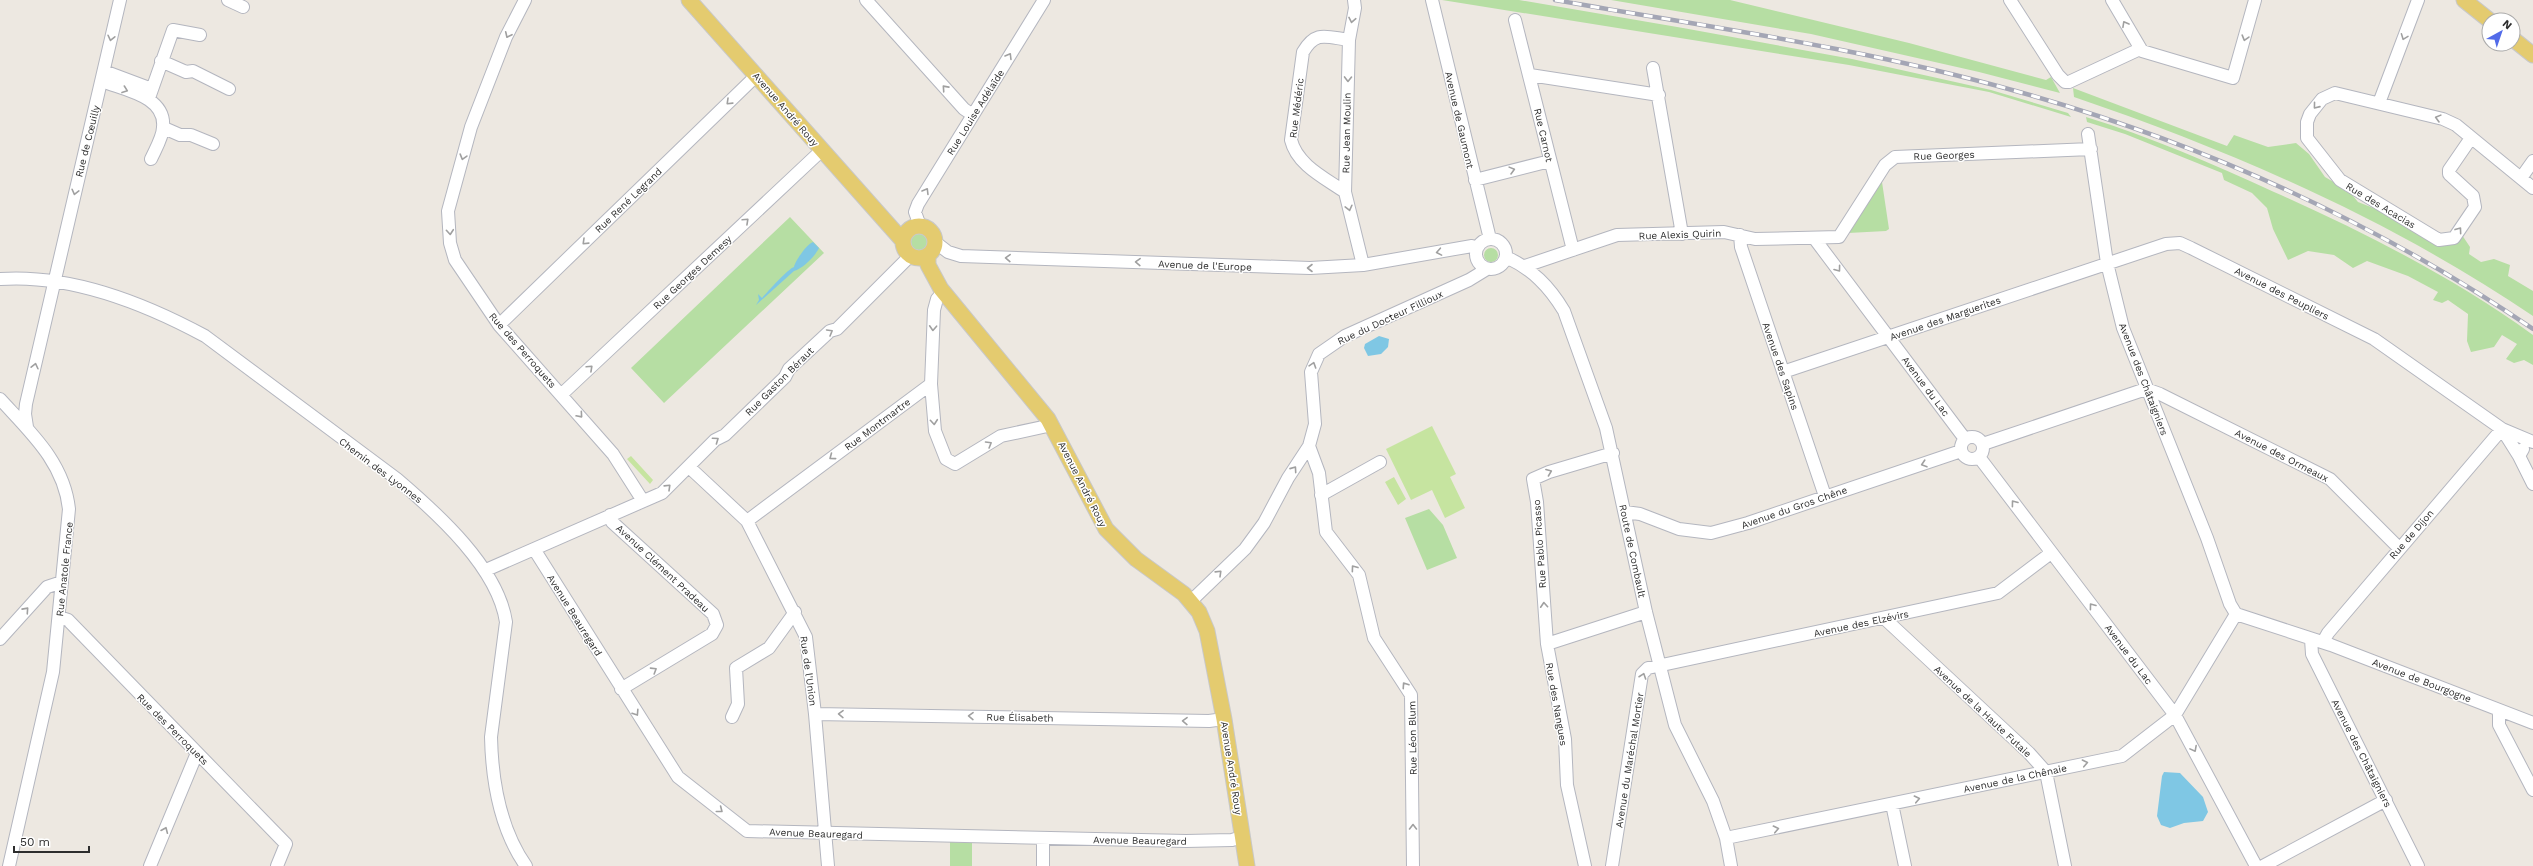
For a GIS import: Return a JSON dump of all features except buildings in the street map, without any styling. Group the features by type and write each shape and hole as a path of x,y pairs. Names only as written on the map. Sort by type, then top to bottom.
{"main road":[{"name":"Avenue André Rouy","path":"689,0 903,241"},
{"path":"2464,0 2480,5"},
{"path":"2521,45 2533,55"},
{"path":"882,219 916,227 931,232 935,242 933,250 918,256 904,249 903,241 907,231 916,227"},
{"name":"Avenue André Rouy","path":"918,256 926,279 942,290 1052,425 1106,529 1136,559 1178,588 1191,601 1207,631 1224,719 1247,866"}],"street":[{"name":"Rue de Cœuilly","path":"54,282 120,0"},
{"path":"228,0 243,7"},
{"name":"Rue des Perroquets","path":"525,0 506,37 471,127 448,211 450,243 455,260 499,325 562,394 613,454 643,500"},
{"path":"866,0 964,109 973,115"},
{"name":"Rue Louise Adélaïde","path":"916,227 916,208 1044,0"},
{"name":"Rue Jean Moulin","path":"1354,0 1355,8 1348,40 1345,192 1363,265"},
{"name":"Avenue de Gaumont","path":"1432,0 1490,239"},
{"path":"2010,0 2058,75 2062,80 2069,82 2140,49 2233,78 2255,0"},
{"path":"2112,0 2140,49"},
{"path":"2379,103 2418,0"},
{"name":"Rue Carnot","path":"1515,20 1573,250"},
{"path":"150,94 173,30 200,35"},
{"name":"Rue Médéric","path":"1345,192 1302,161 1294,151 1291,140 1302,52 1310,40 1321,36 1348,40"},
{"path":"161,61 186,72 193,71 229,89"},
{"path":"1653,68 1682,234"},
{"name":"Rue René Legrand","path":"499,325 757,75"},
{"path":"1530,75 1659,96"},
{"path":"103,76 150,94 161,110 164,128 151,159"},
{"name":"Rue des Acacias","path":"2471,138 2449,170 2449,174 2473,196 2475,207 2454,238 2439,240 2340,180 2307,138 2308,118 2322,99 2329,95 2342,94 2449,121 2471,138 2533,188"},
{"path":"164,128 180,135 191,135 213,144"},
{"name":"Avenue des Châtaigniers","path":"2088,134 2107,263 2123,328 2146,390 2207,538 2230,604 2236,614"},
{"name":"Rue Georges","path":"1840,237 1885,165 1895,157 2091,149"},
{"name":"Rue Georges Demesy","path":"562,394 822,150"},
{"path":"1475,180 1550,160"},
{"path":"2521,178 2533,161"},
{"name":"Rue Alexis Quirin","path":"1525,266 1617,236 1724,232 1755,239 1840,237"},
{"name":"Avenue des Sapins","path":"1740,235 1741,247 1825,496"},
{"name":"Avenue du Lac","path":"1814,238 1965,439"},
{"path":"1490,239 1502,244 1506,257 1499,267 1487,269 1476,258 1477,248 1482,242 1490,239"},
{"name":"Avenue de l'Europe","path":"935,242 948,252 961,256 1310,268 1363,265 1472,246 1477,248"},
{"name":"Avenue des Peupliers","path":"2107,263 2166,244 2185,245 2374,340 2502,429"},
{"name":"Rue Gaston Béraut","path":"643,500 662,493 715,440 725,434 785,377 789,369 830,331 837,329 918,256"},
{"name":"Route de Combault","path":"1506,257 1525,266 1544,283 1564,311 1597,401 1613,453 1629,538 1659,665 1675,725 1732,837 1731,866"},
{"name":"Avenue des Marguerites","path":"1783,372 2107,263"},
{"name":"Rue du Docteur Fillioux","path":"1191,601 1245,549 1264,523 1288,478 1309,446 1315,424 1311,372 1315,359 1323,350 1344,336 1469,280 1487,269"},
{"name":"Chemin des Lyonnes","path":"0,279 29,278 84,288 171,318 205,336 397,480 426,504 486,570 504,605 506,622 491,737 491,752 498,802 508,833 526,866"},
{"path":"27,427 25,414 26,404 54,282"},
{"path":"942,290 937,299 934,310 930,384 935,430 946,459 955,464 1001,436 1052,425"},
{"name":"Rue Montmartre","path":"747,521 930,384"},
{"path":"1983,444 2146,390"},
{"name":"Avenue des Ormeaux","path":"2146,390 2160,394 2330,479 2400,548"},
{"name":"Rue Anatole France","path":"0,399 27,427 56,465 68,495 69,523 48,701 9,866"},
{"path":"8,408 18,408 26,404"},
{"path":"2502,429 2531,441 2519,456"},
{"path":"2502,429 2519,456 2533,484"},
{"name":"Rue de Dijon","path":"2317,641 2328,633 2502,429"},
{"path":"1975,437 1983,444 1983,451 1979,457 1968,459 1961,451 1961,444 1965,439 1975,437"},
{"name":"Rue Léon Blum","path":"1309,446 1319,473 1326,532 1359,575 1374,638 1411,695 1413,866"},
{"name":"Avenue du Gros Chêne","path":"1625,512 1640,514 1679,529 1712,533 1748,523 1961,451"},
{"name":"Rue Pablo Picasso","path":"1547,644 1537,502 1533,479 1549,472 1613,453"},
{"name":"Avenue du Lac","path":"1979,457 2175,715 2256,866"},
{"path":"1322,495 1380,462"},
{"name":"Rue de l'Union","path":"689,467 747,521 795,612 806,637 815,714 828,866"},
{"path":"486,570 643,500"},
{"name":"Avenue Clément Pradeau","path":"610,515 612,522 713,614 717,625 712,634 621,689"},
{"name":"Avenue Beauregard","path":"534,549 621,689 678,776 747,831 1186,841 1232,840 1242,837"},
{"name":"Avenue des Elzévirs","path":"1659,665 1998,593 2051,553"},
{"path":"0,639 47,587 62,582"},
{"path":"732,717 738,704 736,668 769,648 795,612"},
{"path":"1547,644 1646,612"},
{"name":"Avenue de Bourgogne","path":"2236,614 2317,641 2533,723"},
{"name":"Avenue de la Chênaie","path":"1732,837 2122,756 2175,715 2236,614"},
{"name":"Rue des Perroquets","path":"59,617 68,620 286,844 277,866"},
{"name":"Avenue de la Haute Futaie","path":"1884,618 2029,753 2046,772"},
{"name":"Avenue des Châtaigniers","path":"2317,641 2312,654 2418,866"},
{"name":"Rue des Nangues","path":"1547,644 1565,739 1567,785 1586,866"},
{"name":"Avenue du Maréchal Mortier","path":"1612,866 1642,674 1648,668 1659,665"},
{"path":"2499,710 2499,725 2533,790"},
{"name":"Rue Élisabeth","path":"815,714 1201,721 1224,719"},
{"path":"150,866 197,754"},
{"path":"2046,772 2065,866"},
{"path":"2263,866 2386,800"},
{"path":"1892,804 1905,866"},
{"path":"1043,838 1043,866"}],"green space":[{"path":"1442,0 1519,0 1852,59 1991,90 2068,113 2071,117 1989,92 1849,65"},
{"path":"1611,0 1730,0 1909,43 2046,80 2051,77 2060,93 1979,72 1811,34"},
{"path":"2073,88 2227,146 2234,135 2268,147 2296,143 2309,154 2325,177 2349,191 2358,202 2404,220 2450,243 2462,235 2470,247 2469,254 2481,262 2494,259 2510,265 2508,276 2533,291 2533,316 2479,281 2368,219 2253,165 2134,118 2074,97"},
{"path":"2086,117 2158,142 2228,171 2341,223 2440,275 2503,314 2533,335 2533,365 2524,360 2514,363 2506,359 2517,344 2502,335 2494,347 2471,352 2467,341 2468,314 2448,300 2442,303 2433,300 2438,292 2408,276 2367,261 2353,268 2334,255 2308,251 2288,260 2273,229 2267,208 2252,193 2224,180 2222,173 2125,134 2087,122"},
{"path":"1879,182 1882,182 1889,229 1886,231 1848,233"},
{"path":"790,217 824,253 664,403 631,368"},
{"path":"919,234 926,239 927,242 922,249 919,250 912,245 911,242 916,235"},
{"path":"1491,248 1496,250 1498,255 1496,260 1491,262 1486,260 1484,255 1486,250"},
{"path":"1432,426 1456,474 1450,477 1465,508 1445,518 1432,490 1411,500 1386,449"},
{"path":"631,456 653,480 650,484 627,459"},
{"path":"1394,477 1406,499 1398,505 1385,482"},
{"path":"1429,509 1443,525 1457,558 1427,570 1405,518"},
{"path":"950,842 972,843 972,866 950,866"}],"water":[{"path":"813,242 819,248 815,255 805,265 794,271 756,305 759,300 758,294 762,298 783,275 794,267 802,253"},
{"path":"1379,336 1389,339 1388,347 1381,354 1368,356 1364,348 1365,344"},
{"path":"2164,772 2180,773 2203,797 2208,812 2203,821 2184,823 2170,828 2161,825 2157,816 2162,776"}],"railway":[{"path":"1555,0 1842,50 1956,75 2081,110 2216,160 2282,188 2347,219 2411,253 2473,290 2533,329"}]}
